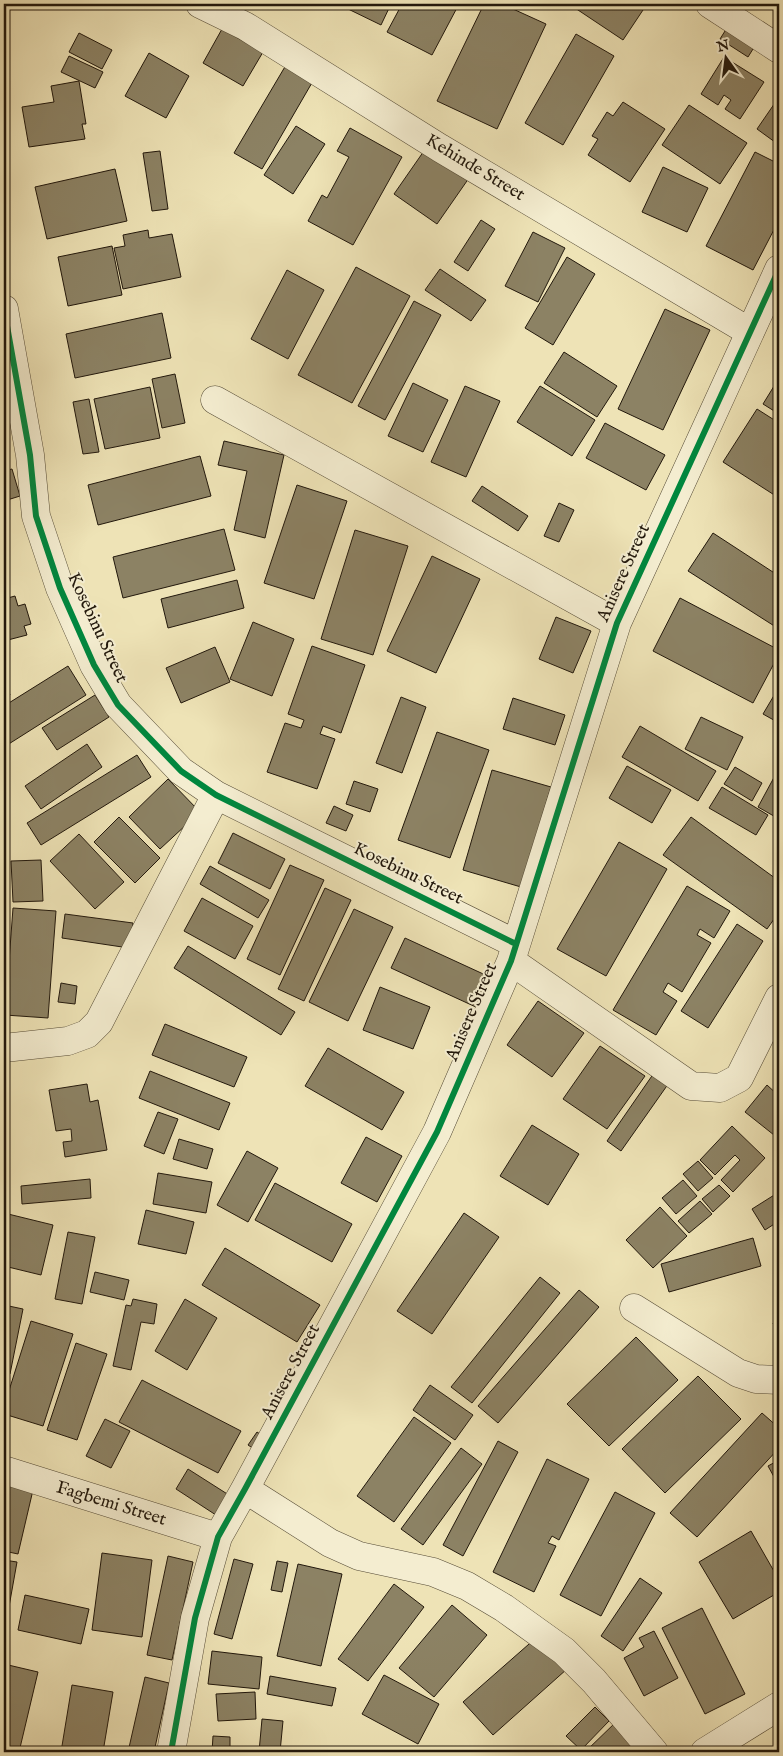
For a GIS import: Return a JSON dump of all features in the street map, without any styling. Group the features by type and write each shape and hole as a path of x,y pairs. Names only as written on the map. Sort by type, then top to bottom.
{"street":[{"name":"Kehinde Street","path":"200,4 246,26 440,148 750,332"},
{"path":"710,4 779,49"},
{"name":"Anisere Street","path":"171,1752 195,1618 218,1537 437,1132 513,952 617,623 779,270"},
{"name":"Kosebinu Street","path":"4,309 30,455 36,516 60,588 94,665 118,705 181,771 216,794 513,952 692,1086 720,1088 739,1078 779,998"},
{"path":"215,400 617,623"},
{"path":"4,1048 68,1042 87,1034 100,1022 216,794"},
{"path":"634,1308 738,1373 756,1379 779,1380"},
{"name":"Fagbemi Street","path":"4,1470 218,1537"},
{"path":"245,1490 330,1543 360,1556 433,1572 467,1586 504,1608 564,1651 594,1681 654,1752"},
{"path":"705,1752 779,1706"}],"building":[{"path":"345,4 391,4 381,25 344,7"},
{"path":"402,4 459,4 432,55 387,32"},
{"path":"484,4 502,4 546,24 497,129 437,101"},
{"path":"578,4 647,4 623,40 575,8"},
{"path":"730,23 758,41 748,57 720,39"},
{"path":"222,29 263,52 243,86 203,63"},
{"path":"79,33 112,50 102,69 69,52"},
{"path":"576,34 614,56 563,145 525,123"},
{"path":"149,53 189,76 166,118 125,96"},
{"path":"69,56 103,72 95,88 61,72"},
{"path":"724,57 764,82 740,119 725,109 731,100 724,95 718,105 701,94"},
{"path":"286,65 313,81 262,169 234,153"},
{"path":"79,81 86,124 82,124 85,139 29,147 22,107 54,102 51,86"},
{"path":"779,97 779,145 757,129"},
{"path":"623,102 665,129 630,182 588,155 598,139 592,136 607,112 613,116"},
{"path":"689,105 747,143 720,184 662,145"},
{"path":"296,126 325,144 293,194 264,175"},
{"path":"350,128 402,157 353,245 308,221 322,195 327,198 349,157 337,151"},
{"path":"426,148 469,178 437,224 394,194"},
{"path":"160,151 168,209 152,211 143,153"},
{"path":"755,152 779,164 779,220 753,270 706,246"},
{"path":"663,167 708,188 687,232 642,212"},
{"path":"115,169 127,221 47,239 35,187"},
{"path":"481,220 495,229 468,271 454,262"},
{"path":"148,230 149,238 172,234 181,277 123,289 114,248 125,246 123,235"},
{"path":"533,232 565,248 538,302 505,286"},
{"path":"112,246 122,295 68,306 58,257"},
{"path":"567,257 595,274 553,345 525,328"},
{"path":"356,267 410,296 352,403 298,375"},
{"path":"440,269 486,300 471,321 425,290"},
{"path":"287,270 324,290 288,359 251,339"},
{"path":"414,301 441,315 385,420 358,406"},
{"path":"665,309 710,330 663,430 618,409"},
{"path":"162,313 171,358 75,378 66,334"},
{"path":"564,352 617,386 597,417 544,383"},
{"path":"175,374 185,423 162,428 152,379"},
{"path":"779,378 779,414 763,404"},
{"path":"413,383 448,400 423,452 388,436"},
{"path":"465,386 500,401 466,477 431,462"},
{"path":"540,386 595,420 572,456 517,422"},
{"path":"150,387 160,438 105,449 94,399"},
{"path":"89,399 99,452 83,454 73,402"},
{"path":"757,409 779,423 779,498 723,462"},
{"path":"605,423 665,455 646,490 586,458"},
{"path":"224,441 284,455 265,538 234,530 247,471 218,465"},
{"path":"200,456 211,496 98,525 88,485"},
{"path":"12,469 20,496 4,501 4,471"},
{"path":"297,485 347,501 314,599 264,583"},
{"path":"482,486 528,516 518,531 472,501"},
{"path":"559,503 574,510 559,542 544,536"},
{"path":"224,529 235,570 123,598 113,557"},
{"path":"355,530 408,546 373,655 321,639"},
{"path":"713,533 779,576 779,629 688,571"},
{"path":"432,556 480,579 436,673 387,651"},
{"path":"237,580 244,608 168,628 161,599"},
{"path":"15,596 18,606 25,604 31,624 24,626 27,635 4,641 4,599"},
{"path":"680,598 779,650 779,654 753,703 653,651"},
{"path":"556,617 591,631 573,673 539,659"},
{"path":"253,622 294,639 272,696 230,679"},
{"path":"312,646 365,665 341,733 323,726 320,734 335,739 317,789 267,772 285,723 301,728 304,720 288,714"},
{"path":"215,647 230,682 181,703 166,668"},
{"path":"68,666 86,695 4,747 4,706"},
{"path":"4,681 10,695 4,698"},
{"path":"779,687 779,723 763,714"},
{"path":"95,695 109,717 57,750 42,728"},
{"path":"401,697 426,707 402,773 376,763"},
{"path":"513,698 565,715 555,745 503,729"},
{"path":"701,717 743,737 727,770 685,749"},
{"path":"640,726 716,771 698,801 622,757"},
{"path":"437,732 489,750 450,858 398,840"},
{"path":"87,744 102,767 41,809 25,786"},
{"path":"137,755 151,777 41,845 27,823"},
{"path":"627,766 671,790 652,823 609,798"},
{"path":"735,767 762,783 752,801 724,784"},
{"path":"492,770 551,787 521,887 463,870"},
{"path":"779,770 779,819 758,807"},
{"path":"168,779 200,812 160,849 129,817"},
{"path":"354,781 378,789 370,812 346,804"},
{"path":"722,787 768,815 756,835 709,808"},
{"path":"334,806 353,815 346,831 326,823"},
{"path":"119,817 160,858 135,883 94,842"},
{"path":"691,817 779,881 779,912 767,929 663,855"},
{"path":"233,833 285,859 270,889 218,863"},
{"path":"79,834 124,882 95,909 50,861"},
{"path":"619,842 667,869 606,976 557,949"},
{"path":"41,860 43,901 13,902 11,861"},
{"path":"290,865 324,880 280,975 247,959"},
{"path":"210,866 269,900 258,918 200,884"},
{"path":"687,886 730,911 714,938 700,929 697,935 711,943 682,992 668,983 663,992 677,1001 656,1035 613,1010"},
{"path":"325,888 351,900 304,1001 278,989"},
{"path":"202,898 253,926 235,959 184,931"},
{"path":"13,908 56,911 48,1018 5,1015"},
{"path":"354,909 393,927 348,1021 309,1002"},
{"path":"65,914 133,923 129,948 62,938"},
{"path":"737,924 763,941 708,1028 681,1011"},
{"path":"405,938 492,978 478,1008 391,968"},
{"path":"188,946 295,1012 281,1035 174,968"},
{"path":"61,983 77,986 75,1004 58,1002"},
{"path":"380,987 430,1007 413,1049 363,1030"},
{"path":"538,1001 584,1033 552,1077 507,1045"},
{"path":"165,1024 247,1057 234,1087 152,1055"},
{"path":"600,1046 645,1076 607,1129 563,1099"},
{"path":"328,1048 404,1092 382,1130 305,1086"},
{"path":"656,1070 671,1080 621,1151 607,1141"},
{"path":"150,1071 230,1103 219,1130 139,1098"},
{"path":"87,1084 90,1102 98,1100 107,1150 65,1157 63,1142 72,1141 71,1129 56,1131 49,1090"},
{"path":"767,1085 779,1096 779,1139 745,1112"},
{"path":"158,1112 178,1119 164,1154 144,1146"},
{"path":"532,1125 579,1154 548,1205 500,1176"},
{"path":"732,1126 765,1158 733,1192 721,1180 740,1160 735,1155 715,1175 700,1160"},
{"path":"366,1137 402,1156 377,1202 341,1183"},
{"path":"179,1139 213,1149 207,1169 173,1159"},
{"path":"247,1151 278,1168 248,1222 217,1205"},
{"path":"698,1161 713,1178 698,1191 683,1174"},
{"path":"158,1173 212,1182 206,1213 153,1204"},
{"path":"90,1179 91,1198 22,1204 21,1186"},
{"path":"683,1180 697,1196 676,1214 662,1198"},
{"path":"275,1183 352,1224 332,1262 255,1220"},
{"path":"719,1185 730,1196 713,1212 702,1199"},
{"path":"779,1192 779,1221 765,1230 752,1209"},
{"path":"700,1201 712,1214 689,1233 678,1221"},
{"path":"660,1207 687,1236 653,1268 626,1240"},
{"path":"146,1210 194,1222 186,1254 138,1244"},
{"path":"4,1213 53,1225 41,1275 4,1266"},
{"path":"464,1213 499,1237 432,1334 397,1311"},
{"path":"68,1232 95,1237 82,1304 55,1299"},
{"path":"753,1238 761,1266 669,1292 661,1264"},
{"path":"225,1248 320,1305 297,1342 202,1285"},
{"path":"95,1272 129,1280 124,1300 90,1292"},
{"path":"540,1277 560,1293 472,1403 451,1387"},
{"path":"579,1290 599,1307 498,1423 478,1406"},
{"path":"133,1299 157,1304 154,1324 141,1322 131,1370 113,1366 126,1305 131,1306"},
{"path":"185,1299 217,1318 187,1370 155,1351"},
{"path":"4,1305 23,1309 10,1374 4,1373"},
{"path":"779,1320 779,1336 773,1323"},
{"path":"31,1321 73,1334 43,1426 4,1414 4,1399 6,1400"},
{"path":"636,1337 678,1380 609,1446 567,1404"},
{"path":"76,1343 107,1354 77,1440 47,1430"},
{"path":"698,1376 741,1419 665,1493 622,1449"},
{"path":"142,1380 241,1431 218,1473 119,1422"},
{"path":"430,1385 473,1415 455,1440 413,1410"},
{"path":"762,1413 779,1428 779,1448 697,1537 670,1513"},
{"path":"414,1417 451,1443 394,1522 357,1496"},
{"path":"105,1419 130,1431 111,1468 86,1456"},
{"path":"257,1432 266,1438 257,1451 248,1445"},
{"path":"498,1441 518,1452 463,1556 443,1545"},
{"path":"461,1448 482,1464 423,1545 401,1529"},
{"path":"547,1459 589,1479 559,1540 552,1536 548,1543 556,1546 534,1592 493,1572"},
{"path":"779,1460 779,1486 768,1466"},
{"path":"188,1469 232,1497 219,1517 176,1489"},
{"path":"10,1485 33,1490 18,1554 4,1551 4,1512"},
{"path":"615,1492 655,1513 601,1616 560,1595"},
{"path":"751,1531 779,1580 779,1592 733,1619 699,1562"},
{"path":"102,1553 152,1560 142,1637 92,1630"},
{"path":"168,1556 193,1562 172,1660 147,1655"},
{"path":"234,1559 253,1564 232,1639 214,1634"},
{"path":"4,1560 17,1562 5,1629 4,1629"},
{"path":"277,1561 288,1563 282,1592 271,1590"},
{"path":"298,1564 342,1574 321,1666 277,1656"},
{"path":"640,1578 662,1593 623,1651 601,1636"},
{"path":"394,1584 424,1607 368,1681 338,1659"},
{"path":"25,1595 89,1609 81,1644 18,1630"},
{"path":"452,1605 487,1635 434,1697 399,1668"},
{"path":"702,1608 745,1694 705,1714 662,1628"},
{"path":"654,1631 678,1678 644,1696 624,1658 644,1647 639,1638"},
{"path":"537,1637 567,1669 493,1735 463,1702"},
{"path":"212,1651 262,1657 259,1689 208,1684"},
{"path":"4,1664 38,1672 19,1752 4,1752"},
{"path":"384,1675 439,1704 418,1744 362,1714"},
{"path":"270,1676 336,1688 332,1706 267,1694"},
{"path":"145,1677 169,1683 154,1752 128,1752"},
{"path":"72,1685 113,1692 103,1752 61,1752"},
{"path":"255,1692 256,1719 218,1721 216,1694"},
{"path":"595,1707 609,1721 581,1750 566,1736"},
{"path":"262,1719 283,1721 280,1752 259,1752"},
{"path":"617,1721 647,1752 585,1752"},
{"path":"213,1736 230,1737 230,1752 212,1752"}],"cycle path":[{"path":"171,1752 195,1618 218,1537 437,1132 511,961 617,623 779,269"},
{"path":"4,309 30,455 36,516 60,588 94,665 118,705 181,771 216,795 516,944"}]}
